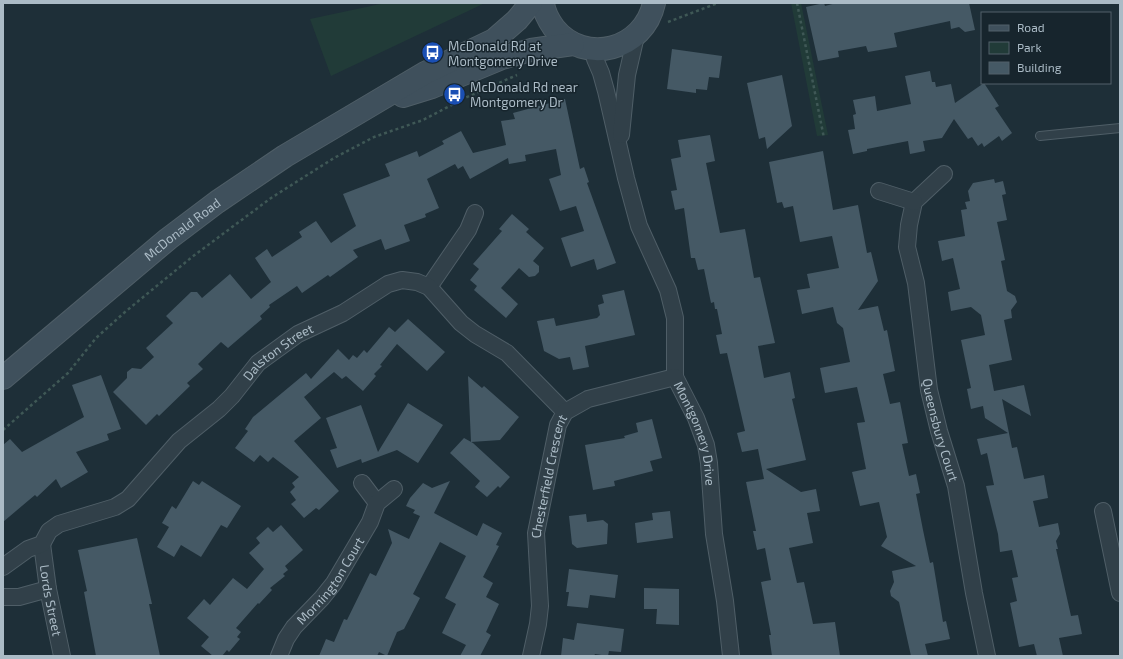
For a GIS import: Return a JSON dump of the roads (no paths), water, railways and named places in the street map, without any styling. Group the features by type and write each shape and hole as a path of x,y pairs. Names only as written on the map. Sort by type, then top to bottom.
{"main road":[{"name":"McDonald Road","path":"3,378 168,239 211,207 285,156 377,103 425,73 494,40 517,20 531,3"},
{"path":"543,3 549,21 559,34 573,44 595,50 610,49 624,44 636,36 646,25 654,3"},
{"name":"McDonald Road","path":"377,103 432,87 502,58 531,50 573,44"}],"street":[{"name":"Montgomery Drive","path":"619,148 627,75 636,36"},
{"name":"Montgomery Drive","path":"595,50 595,59 602,73 639,226 668,290 675,318 675,377 696,418 706,445 709,463 714,534 732,656"},
{"path":"880,191 914,202 944,174"},
{"name":"Queensbury Court","path":"914,202 909,225 907,247 916,283 929,390 939,431 956,486 974,593 987,656"},
{"path":"429,287 468,230 475,213"},
{"name":"Dalston Street","path":"42,544 49,531 59,524 115,507 128,498 179,441 228,400 258,363 298,334 348,311 388,284 402,280 417,282 429,287 461,323 475,334 507,353 565,412"},
{"name":"Chesterfield Crescent","path":"531,656 540,606 536,549 538,521 558,425 565,412 588,399 675,377"},
{"path":"362,483 377,503 394,489"},
{"name":"Mornington Court","path":"279,656 294,627 322,598 334,583 370,522 377,503"},
{"path":"1103,511 1115,545 1120,593"},
{"path":"3,567 28,549 42,544"},
{"name":"Lords Street","path":"42,544 48,589 62,656"},
{"path":"3,597 19,597 48,589"}],"lane":[{"path":"1040,136 1120,128"}],"place":[{"name":"McDonald Rd at Montgomery Drive","path":"432,53"},
{"name":"McDonald Rd near Montgomery Dr","path":"455,94"}]}
